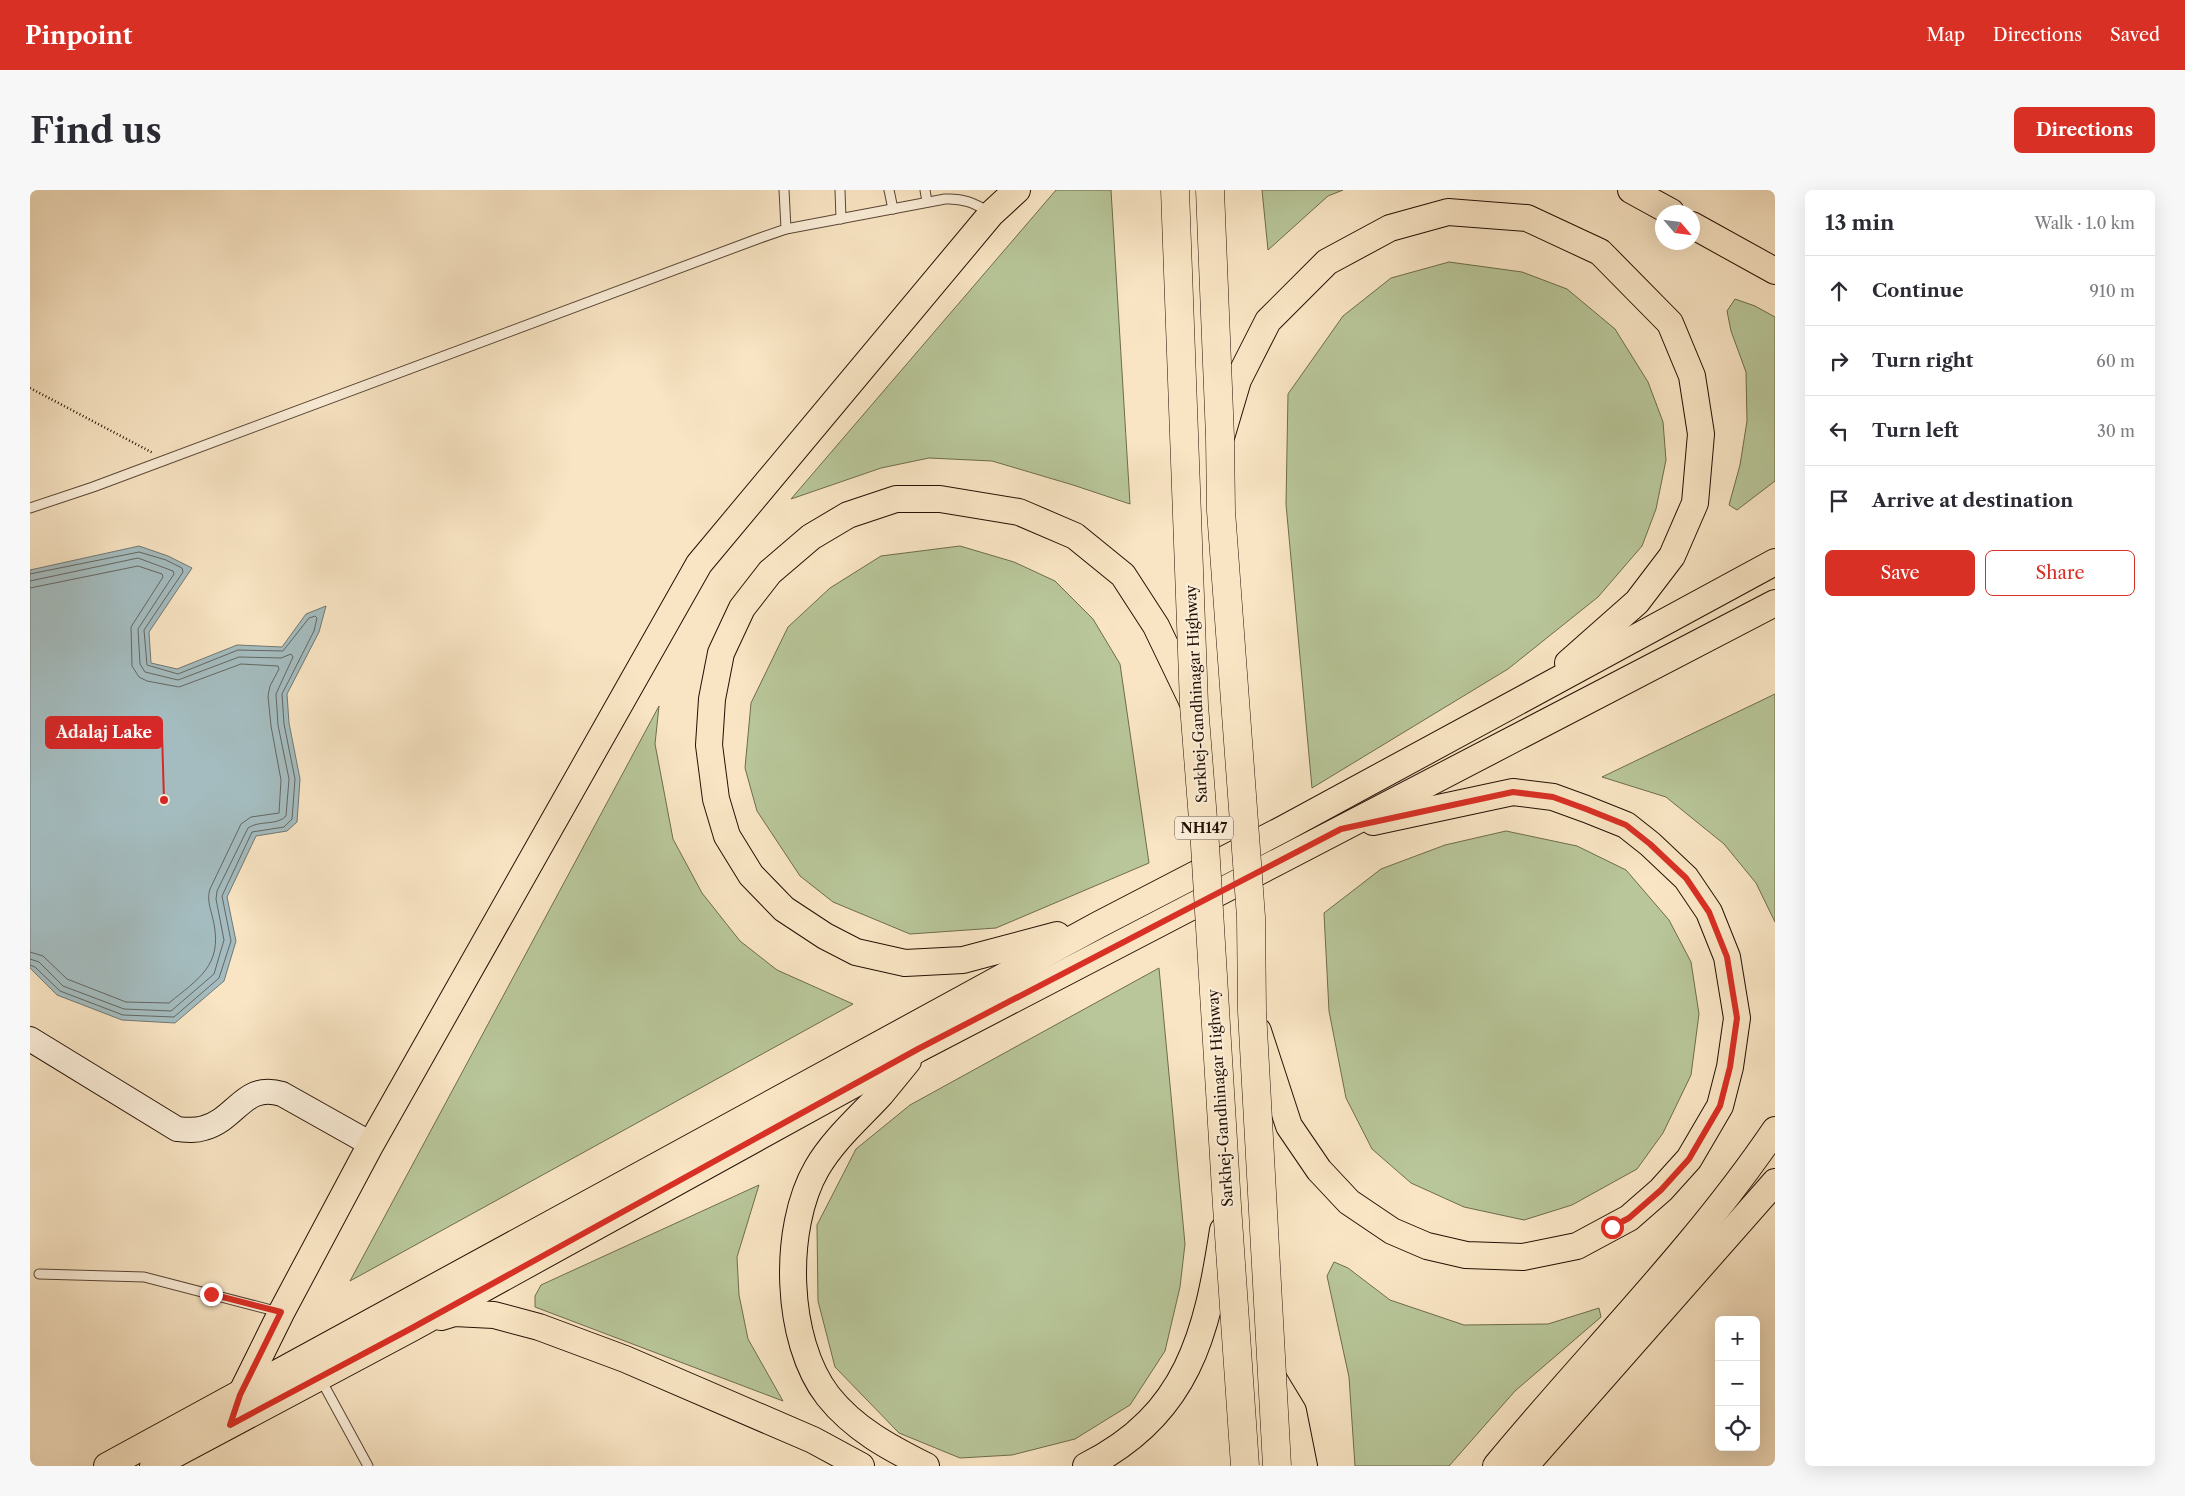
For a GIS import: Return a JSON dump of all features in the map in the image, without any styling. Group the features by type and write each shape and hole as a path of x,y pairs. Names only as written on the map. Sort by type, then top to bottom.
{"highway":[{"name":"Sarkhej-Gandhinagar Highway","path":"1175,190 1194,705 1205,845 1245,1466"},
{"name":"NH147","path":"1210,190 1220,438 1221,511 1251,916 1252,1011 1277,1466"}],"main road":[{"path":"230,1425 240,1395 281,1312 371,1144 699,564 991,214 1017,190"},
{"path":"1220,438 1238,380 1268,320 1327,262 1390,228 1448,212 1527,218 1600,252 1670,323 1692,376 1701,434 1696,503 1672,556 1637,602 1533,693"},
{"path":"1700,229 1775,271"},
{"path":"1098,925 963,960 904,963 856,952 825,936 784,909 751,875 727,836 716,799 709,745 712,698 722,653 742,608 770,572 811,537 848,515 896,500 940,499 1019,512 1075,536 1123,575 1156,626 1194,705"},
{"path":"107,1466 1098,925 1285,828 1775,562"},
{"path":"153,1466 412,1328 918,1049 1775,603"},
{"path":"1252,1011 1289,1126 1320,1170 1349,1202 1392,1231 1427,1246 1466,1255 1523,1258 1577,1246 1629,1218 1661,1190 1689,1159 1720,1106 1730,1067 1737,1018 1727,957 1709,912 1686,878 1650,844 1626,825 1553,797 1513,792 1341,829"},
{"path":"918,1049 838,1139 816,1169 803,1199 795,1232 793,1268 795,1307 802,1347 828,1396 857,1426 891,1448 926,1466"},
{"path":"1496,1466 1652,1289 1771,1143"},
{"path":"1525,1466 1775,1182"},
{"path":"1086,1466 1108,1455 1136,1435 1157,1412 1180,1381 1193,1356 1208,1312 1227,1206"},
{"path":"412,1328 454,1313 494,1315 539,1327 625,1358 813,1440 861,1466"},
{"path":"1273,1378 1293,1411 1304,1466"}],"street":[{"path":"30,1038 177,1129 192,1130 206,1128 222,1119 256,1092 268,1090 282,1094 371,1144"}],"lane":[{"path":"784,190 786,229"},
{"path":"840,190 841,219"},
{"path":"889,190 893,209"},
{"path":"925,190 926,202"},
{"path":"30,508 786,229 926,202 958,199 971,202 991,214"},
{"path":"39,1274 144,1278 281,1312"},
{"path":"319,1377 368,1466"}],"path":[{"path":"30,388 166,459"}],"green space":[{"path":"1056,190 1111,190 1130,504 992,461 929,458 881,468 791,499"},
{"path":"1262,190 1343,190 1328,196 1268,250"},
{"path":"1449,262 1522,272 1567,289 1615,329 1648,382 1663,422 1666,460 1656,509 1642,546 1598,597 1508,669 1312,788 1286,504 1288,394 1343,316 1391,278"},
{"path":"1735,299 1755,306 1775,317 1775,481 1737,510 1729,505 1740,465 1747,421 1746,372 1731,331 1727,311"},
{"path":"960,546 1014,562 1055,581 1093,619 1120,664 1149,863 996,928 910,934 833,902 800,876 757,811 745,768 751,703 788,627 830,588 881,556"},
{"path":"1775,694 1775,922 1756,883 1724,844 1666,797 1602,777"},
{"path":"659,706 655,744 673,839 702,893 740,941 777,970 853,1004 350,1281"},
{"path":"1506,831 1577,846 1626,870 1669,920 1691,962 1699,1014 1691,1075 1663,1133 1637,1169 1572,1205 1524,1220 1464,1207 1411,1183 1372,1149 1346,1098 1329,1011 1324,913 1381,869 1445,845"},
{"path":"1159,968 1185,1244 1180,1287 1165,1351 1130,1405 1075,1439 1012,1455 960,1458 899,1433 835,1367 818,1301 817,1225 856,1149 910,1105"},
{"path":"759,1185 737,1257 739,1295 748,1339 783,1401 535,1307 535,1296 541,1285"},
{"path":"1334,1262 1348,1268 1390,1300 1464,1325 1548,1324 1599,1308 1601,1317 1515,1391 1449,1466 1355,1466 1349,1377 1327,1276"}],"water":[{"path":"139,546 168,556 192,568 149,632 151,663 177,669 237,645 282,647 306,614 326,606 319,632 287,694 289,723 300,779 297,822 287,831 256,836 227,897 236,941 224,981 175,1023 122,1020 57,995 30,968 30,570"}],"place":[{"name":"Adalaj Lake","path":"164,800"}],"route":[{"path":"211,1294 281,1312 240,1395 230,1425 412,1328 918,1049 1341,829 1513,792 1553,797 1626,825 1650,844 1686,878 1709,912 1727,957 1737,1018 1730,1067 1720,1106 1689,1159 1661,1190 1629,1218 1612,1227"}]}
